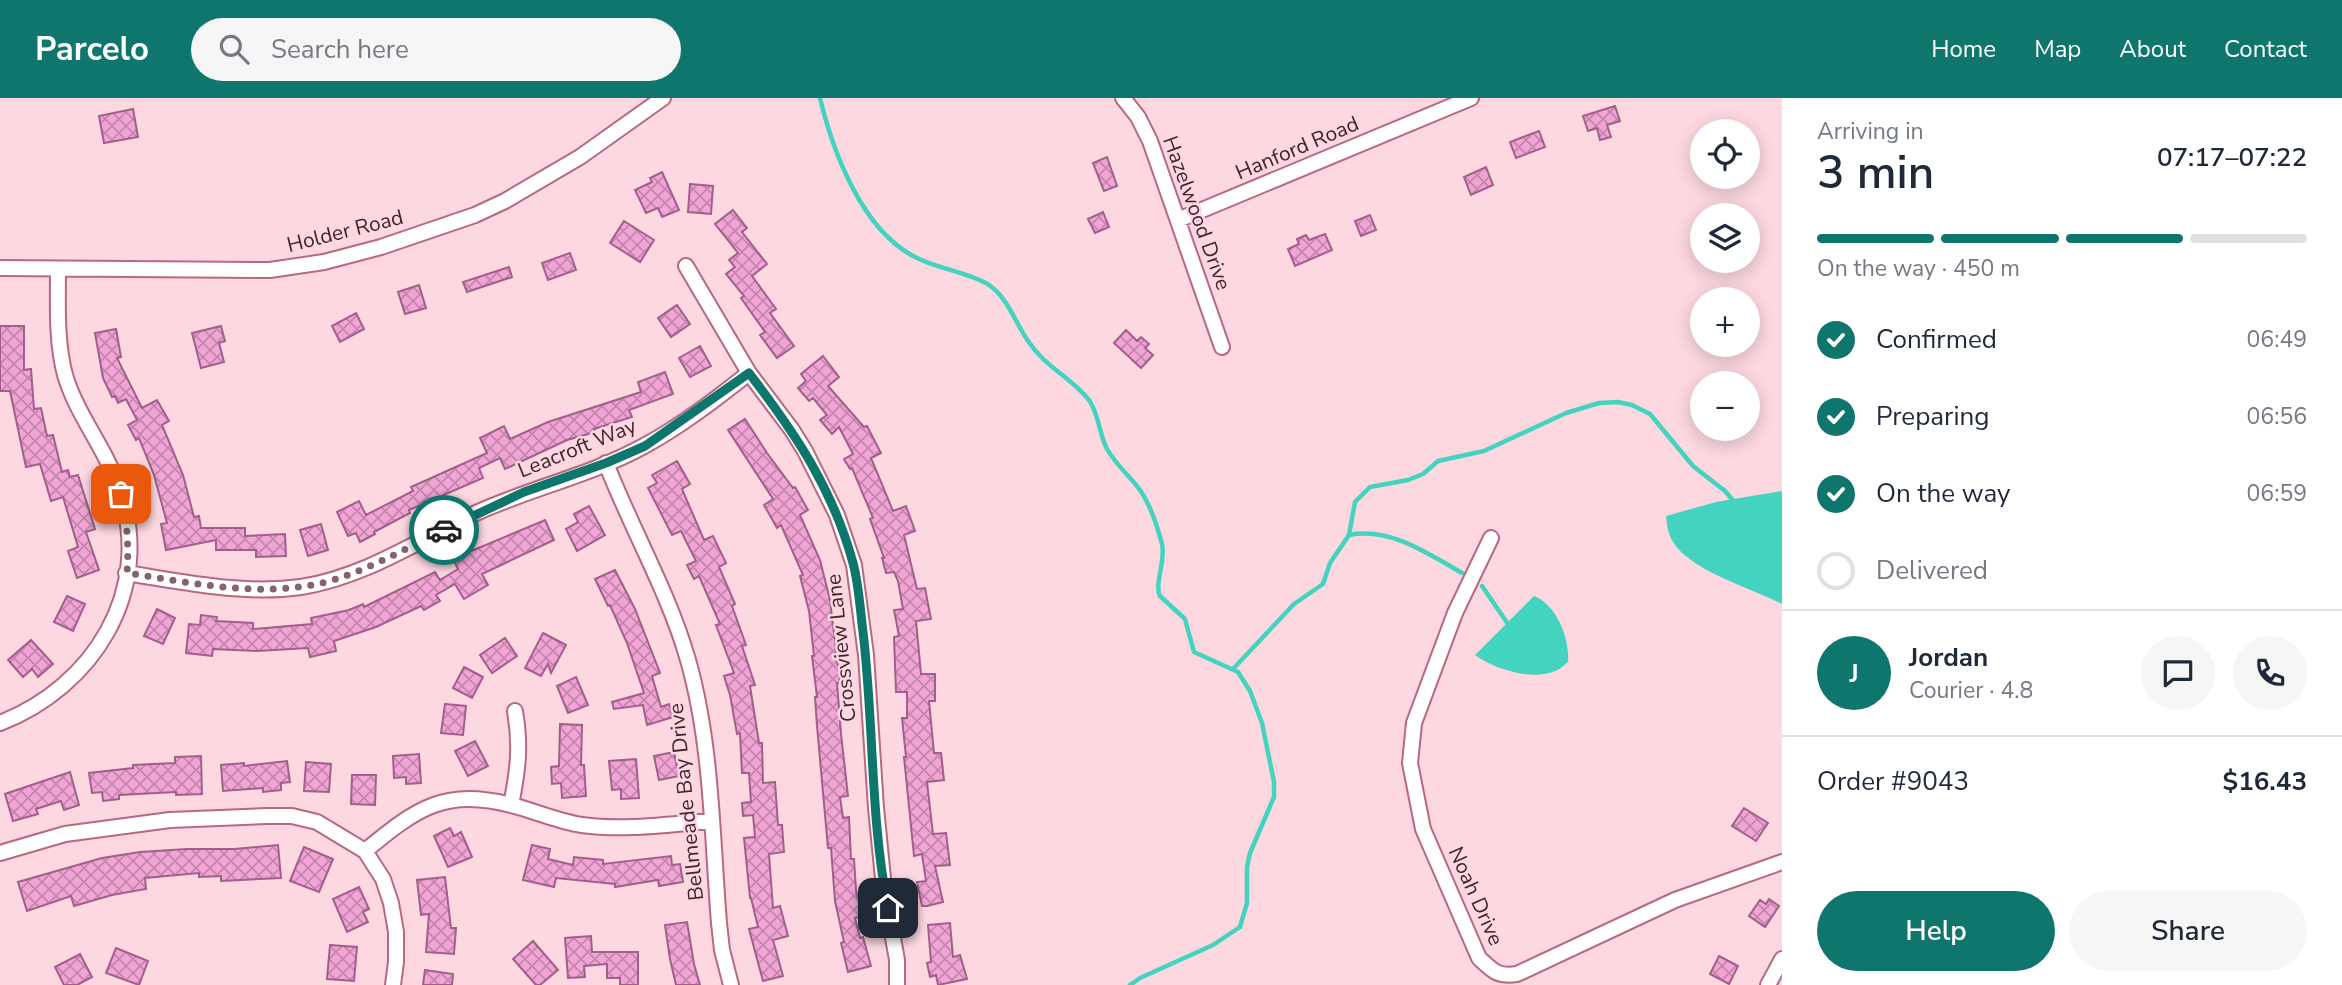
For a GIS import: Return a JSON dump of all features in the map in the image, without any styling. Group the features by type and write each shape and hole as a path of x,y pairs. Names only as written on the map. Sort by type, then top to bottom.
{"street":[{"name":"Holder Road","path":"0,268 270,270 324,262 381,247 475,215 514,197 580,157 663,98"},
{"name":"Hazelwood Drive","path":"1124,98 1147,134 1222,346"},
{"name":"Hanford Road","path":"1178,220 1461,100"},
{"name":"Crossview Lane","path":"686,266 749,373 806,451 837,515 853,565 866,655 876,808 884,887 897,960 897,985"},
{"path":"0,723 42,703 80,672 108,630 127,573 127,520 121,494 113,470 75,401 66,376 58,325 58,269"},
{"name":"Leacroft Way","path":"127,573 235,589 267,590 329,581 378,563 524,492 645,446 749,373"},
{"name":"Bellmeade Bay Drive","path":"606,463 674,619 687,656 704,731 719,923 722,950 731,985"},
{"name":"Noah Drive","path":"1491,538 1455,613 1414,723 1410,763 1423,829 1479,958 1493,971 1504,976 1517,974 1675,900 1782,862"},
{"path":"512,805 520,746 515,711"},
{"path":"365,851 405,819 432,804 451,800 469,799 512,805 579,824 603,827 711,821"},
{"path":"0,853 65,834 124,824 267,816 292,816 317,822 365,851 383,879 396,932 393,985"},
{"path":"1768,985 1782,959"}],"shaded area":[{"path":"1782,491 1782,604 1693,562 1670,536 1666,516 1716,502"},
{"path":"1534,596 1549,607 1560,624 1567,643 1568,662 1557,670 1535,675 1503,669 1475,655"}],"building":[{"path":"1615,106 1620,121 1607,125 1611,137 1600,140 1597,128 1588,131 1583,116"},
{"path":"133,109 138,137 104,143 99,116"},
{"path":"1539,131 1545,147 1516,158 1510,142"},
{"path":"1107,157 1117,186 1104,191 1093,163"},
{"path":"1486,167 1493,185 1471,195 1464,177"},
{"path":"662,172 679,210 662,217 658,208 646,213 635,190 652,182 650,178"},
{"path":"690,184 713,186 711,214 688,212"},
{"path":"733,210 747,228 742,232 767,264 752,276 776,309 770,313 794,346 777,358 760,335 765,332 741,298 744,296 726,274 735,267 729,260 738,253 715,224"},
{"path":"1103,212 1109,227 1095,233 1088,219"},
{"path":"1370,215 1376,230 1361,236 1355,221"},
{"path":"624,221 654,240 640,262 610,243"},
{"path":"1325,234 1332,250 1295,266 1288,249 1299,244 1297,239 1306,235 1309,240"},
{"path":"570,253 576,270 548,280 542,263"},
{"path":"509,267 512,277 467,292 463,282"},
{"path":"419,285 426,308 405,314 398,292"},
{"path":"677,305 690,324 671,337 658,318"},
{"path":"356,313 364,329 340,342 332,326"},
{"path":"0,326 24,326 24,370 31,369 34,409 41,408 47,436 53,435 62,472 68,470 70,477 78,475 95,529 86,532 99,570 77,578 68,551 78,547 63,497 51,501 40,464 26,467 10,391 0,391"},
{"path":"221,326 225,341 219,343 224,362 201,368 192,333"},
{"path":"116,329 121,357 117,358 142,408 157,400 169,421 162,425 183,475 194,517 199,516 201,528 245,528 245,536 285,534 286,556 256,557 256,550 216,550 216,540 166,550 161,524 167,523 154,475 139,438 136,440 128,425 137,420 126,399 118,403 115,396 112,397 103,378 95,333"},
{"path":"1126,330 1137,341 1141,337 1149,344 1145,348 1153,355 1141,368 1114,343"},
{"path":"700,346 711,366 690,377 679,358"},
{"path":"823,356 839,377 828,386 864,427 867,426 881,453 871,458 893,511 906,506 915,531 904,535 917,589 925,588 931,619 916,621 921,674 935,674 935,701 929,701 934,753 941,753 944,780 927,782 933,834 946,833 950,865 935,866 943,902 927,906 922,906 917,882 926,881 922,854 914,856 904,757 902,718 907,718 907,692 896,692 894,637 899,636 894,610 903,609 898,581 894,572 886,573 884,558 870,519 873,518 852,468 850,469 844,459 853,454 839,427 832,434 820,420 827,415 813,398 809,401 798,388 806,381 801,374"},
{"path":"665,372 673,394 629,410 632,417 567,440 505,469 500,458 479,468 483,478 409,510 410,513 360,542 356,533 348,536 337,512 359,501 366,515 413,491 411,487 487,453 480,438 504,426 510,439 548,422 641,392 638,382"},
{"path":"745,419 767,453 793,488 795,487 808,510 800,515 820,560 830,600 840,683 837,683 848,796 840,797 843,818 849,817 851,859 854,859 856,890 862,916 855,918 871,966 848,972 835,901 831,848 828,848 814,656 809,611 800,576 803,575 781,525 777,528 764,505 773,499 728,430"},
{"path":"677,461 690,484 682,489 704,540 713,536 726,563 719,567 735,604 732,606 746,645 742,646 755,685 750,686 759,743 762,743 763,783 775,782 778,825 782,825 784,852 769,854 773,908 780,906 788,936 773,940 783,976 763,981 749,929 758,927 750,898 744,838 755,837 753,815 743,816 742,803 751,802 749,773 742,773 740,733 737,734 724,676 734,673 716,625 720,624 699,576 694,579 687,565 696,561 681,531 672,535 648,488 657,483 652,475"},
{"path":"589,506 605,535 577,551 566,529 578,522 574,514"},
{"path":"545,520 554,540 482,574 488,585 464,599 455,584 436,595 440,601 424,610 421,606 376,627 334,641 336,651 310,657 308,648 257,651 213,649 212,656 186,653 189,624 200,625 201,615 217,617 216,621 253,623 253,629 312,624 311,618 349,610 363,604 364,607 435,572 440,580 458,569 454,561 469,552"},
{"path":"321,524 328,550 308,556 300,530"},
{"path":"615,570 635,609 660,673 652,676 661,707 669,704 673,717 647,725 643,705 614,709 612,702 644,693 627,643 595,579"},
{"path":"67,596 85,604 73,631 54,622"},
{"path":"157,609 175,618 163,644 144,636"},
{"path":"543,633 566,645 551,673 548,664 541,676 525,668"},
{"path":"505,638 517,656 492,673 480,655"},
{"path":"31,640 53,664 38,677 32,669 23,677 8,660"},
{"path":"464,667 483,677 472,698 453,688"},
{"path":"576,677 588,705 568,713 557,686"},
{"path":"445,704 466,706 463,735 441,733"},
{"path":"560,724 582,725 581,765 584,765 586,796 562,798 561,783 552,784 551,767 559,766"},
{"path":"475,741 488,766 468,776 455,751"},
{"path":"674,752 679,776 659,780 654,756"},
{"path":"419,754 421,783 406,784 406,777 394,778 393,756"},
{"path":"201,756 202,794 176,795 176,792 119,795 119,799 103,801 102,792 92,793 89,773 133,768 133,765 175,763 175,757"},
{"path":"636,759 639,798 621,799 621,789 612,790 609,761"},
{"path":"287,761 290,782 281,783 281,790 263,792 263,788 223,791 221,765 244,763 244,766"},
{"path":"306,762 331,764 329,792 304,791"},
{"path":"70,772 79,805 64,810 61,801 36,809 38,814 13,821 5,794"},
{"path":"352,775 376,775 375,805 351,804"},
{"path":"1744,808 1768,823 1756,841 1732,826"},
{"path":"450,828 454,836 461,832 472,857 448,867 434,836"},
{"path":"278,845 281,878 221,881 221,876 199,877 199,873 145,878 146,889 74,906 71,896 27,911 18,882 102,858 140,852"},
{"path":"532,845 550,849 548,859 573,865 574,857 603,860 603,864 671,856 672,865 680,864 683,882 659,886 658,880 615,887 615,884 556,878 554,887 523,880"},
{"path":"304,847 333,859 319,892 290,881"},
{"path":"445,877 451,928 456,928 454,954 426,952 429,914 421,915 417,880"},
{"path":"359,887 369,909 363,912 368,922 347,932 333,899"},
{"path":"1769,899 1779,906 1765,927 1749,916 1760,900 1766,904"},
{"path":"687,922 700,985 676,985 670,959 665,925"},
{"path":"950,923 953,957 960,955 967,979 938,985 936,975 930,977 927,963 931,962 928,925"},
{"path":"591,936 592,952 638,952 638,985 620,985 620,978 607,978 607,964 584,966 585,977 568,978 565,938"},
{"path":"533,941 558,970 540,985 536,985 513,959"},
{"path":"330,945 357,947 354,981 327,979"},
{"path":"116,948 148,961 139,985 106,973"},
{"path":"80,954 92,977 77,985 64,985 55,967"},
{"path":"1719,956 1738,966 1729,984 1710,974"},
{"path":"425,970 453,974 452,985 423,985"}],"waterway":[{"path":"820,98 833,142 852,188 880,228 896,245 915,257 972,277 996,290 1035,350 1089,400 1107,449 1142,492 1155,522 1163,551 1158,585 1160,596 1185,619 1194,652 1238,672 1250,691 1262,723 1274,782 1274,797 1250,853 1247,867 1247,903 1240,927 1213,945 1130,985"},
{"path":"1233,669 1294,604 1323,584 1330,563 1349,535 1355,502 1370,487 1408,480 1423,474 1438,461 1484,451 1566,413 1599,403 1618,402 1632,405 1650,414 1693,466 1725,491 1736,504"},
{"path":"1349,535 1394,538 1422,550 1462,573"},
{"path":"1482,586 1508,624"}],"way so far":[{"path":"121,494 127,520 127,573 235,589 267,590 329,581 359,571 444,530"}],"route":[{"path":"444,530 524,492 645,446 749,373 806,451 837,515 853,565 866,655 876,808 888,908"}]}
